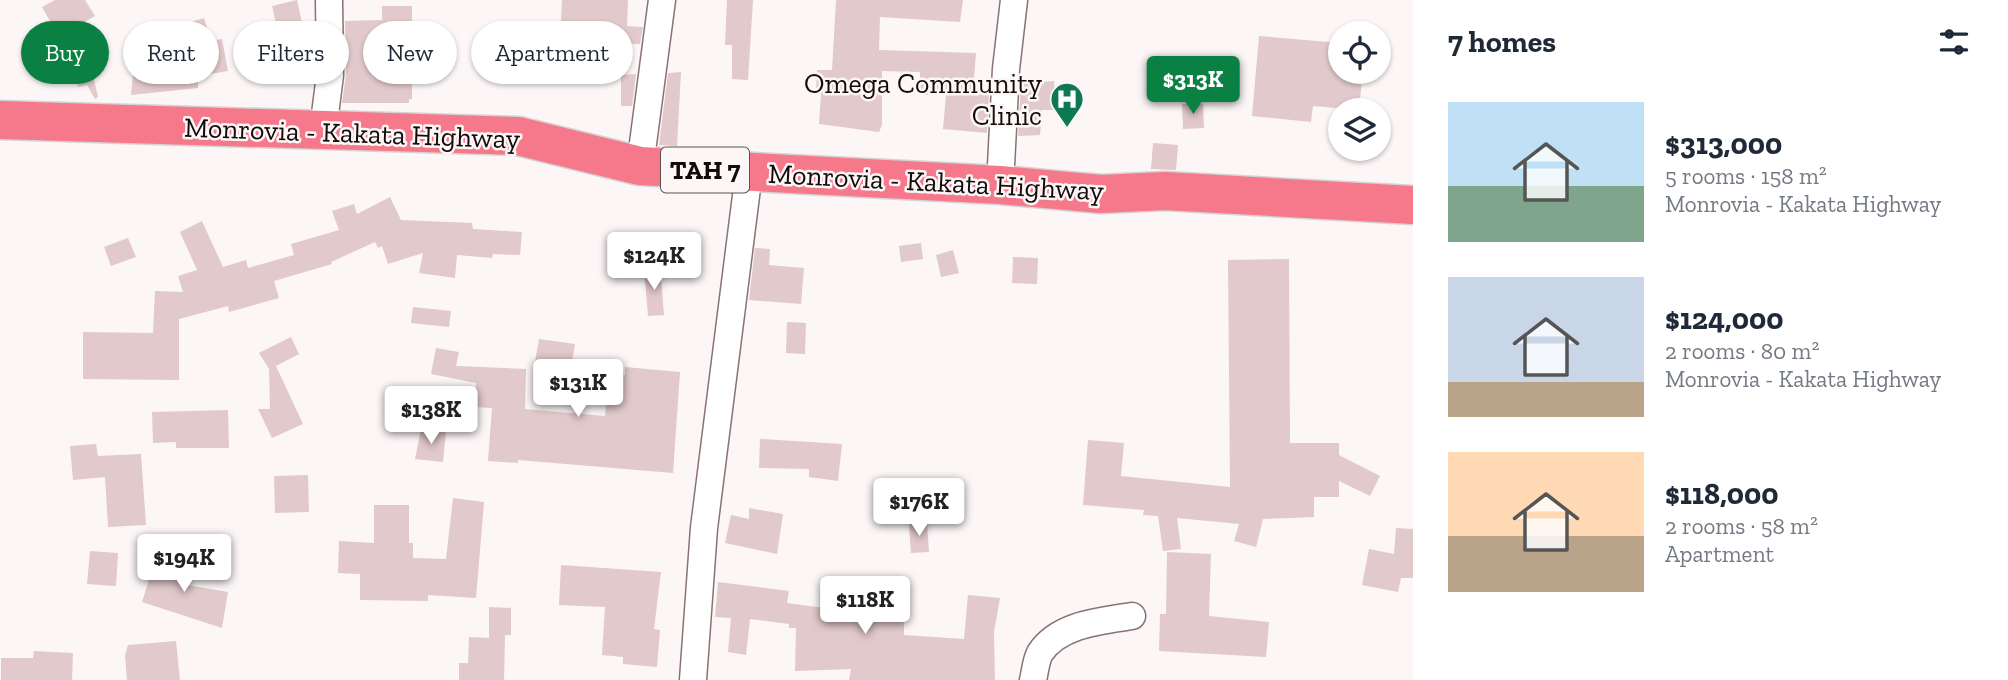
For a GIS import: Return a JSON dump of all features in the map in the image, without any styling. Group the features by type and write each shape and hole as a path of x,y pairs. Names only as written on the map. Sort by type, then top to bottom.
{"highway":[{"name":"Monrovia - Kakata Highway","path":"0,120 518,136 640,166 1000,185 1101,194 1164,191 1413,205"}],"street":[{"path":"323,130 330,75 329,0"},
{"path":"640,166 662,0"},
{"path":"1000,185 1006,69 1014,0"},
{"path":"693,680 705,528 749,172"},
{"path":"1033,680 1039,654 1057,634 1097,622 1132,616"}],"building":[{"path":"55,0 85,0 95,16 86,21 50,21 42,7"},
{"path":"297,0 302,21 275,21 272,6"},
{"path":"562,0 628,0 627,21 561,21"},
{"path":"727,0 753,0 748,80 732,79 732,45 725,45"},
{"path":"836,0 963,0 960,22 880,17 879,50 976,53 973,91 989,93 987,133 943,129 946,95 920,95 920,72 882,71 882,125 879,132 819,124 821,94 816,93 817,70 832,70"},
{"path":"382,6 412,6 412,21 363,21 363,84 412,84 412,99 409,99 409,103 342,103 345,84 349,84 349,21 345,21 382,20"},
{"path":"633,26 643,27 640,44 633,44"},
{"path":"1259,36 1328,42 1328,84 1362,84 1360,98 1328,98 1328,107 1313,106 1311,122 1252,116"},
{"path":"222,39 228,71 219,72 219,40"},
{"path":"681,72 677,146 659,145 668,73"},
{"path":"633,74 636,74 632,106 621,106 621,84 633,84"},
{"path":"1054,81 1056,110 1042,110 1040,135 1018,136 1021,83"},
{"path":"78,84 95,84 98,97 95,99 87,85 78,87"},
{"path":"132,84 198,84 198,88 131,95"},
{"path":"1182,104 1203,104 1204,128 1183,129"},
{"path":"1153,143 1178,145 1176,170 1151,169"},
{"path":"390,197 401,220 472,223 473,229 522,232 520,255 493,254 492,258 457,255 455,278 419,273 423,253 388,264 382,246 378,248 375,242 331,262 332,264 274,281 279,298 229,312 228,306 179,319 179,380 83,379 83,332 153,333 155,291 183,292 178,276 197,270 180,232 202,221 223,267 246,260 248,268 294,255 291,244 339,230 332,211 354,204 357,214"},
{"path":"128,238 136,257 111,266 104,247"},
{"path":"921,243 923,259 901,262 899,246"},
{"path":"755,248 770,249 769,265 804,268 801,304 749,300"},
{"path":"953,250 959,273 941,277 936,255"},
{"path":"1013,257 1038,258 1037,284 1012,283"},
{"path":"1289,259 1290,443 1339,443 1339,455 1380,476 1370,496 1339,481 1339,497 1314,497 1314,517 1263,519 1256,547 1234,541 1239,524 1177,518 1181,549 1163,551 1158,516 1143,515 1144,510 1083,505 1088,440 1124,443 1121,476 1230,487 1228,260"},
{"path":"660,267 664,315 648,316 644,268"},
{"path":"413,307 451,311 449,327 411,323"},
{"path":"787,322 806,323 805,354 786,353"},
{"path":"291,337 299,354 276,366 303,424 272,438 258,409 270,409 269,369 259,353"},
{"path":"539,339 575,344 571,367 535,362"},
{"path":"436,348 459,352 456,366 526,369 525,409 605,416 608,373 625,375 625,367 680,372 673,473 518,460 518,463 488,461 492,408 475,407 476,383 431,374"},
{"path":"228,410 229,448 176,448 176,442 153,443 152,412"},
{"path":"421,429 446,432 443,462 415,459"},
{"path":"760,439 842,444 838,481 809,477 809,469 759,468"},
{"path":"96,444 98,456 141,454 146,525 108,527 105,477 73,480 70,446"},
{"path":"308,475 309,512 275,513 274,476"},
{"path":"453,498 484,502 476,598 428,595 428,601 360,600 360,574 338,573 339,541 374,543 374,505 409,505 409,543 413,543 413,558 446,559"},
{"path":"749,508 783,514 777,554 725,543 731,515 749,519"},
{"path":"927,523 929,552 911,553 909,524"},
{"path":"1396,528 1413,529 1413,578 1401,578 1398,592 1362,585 1369,549 1394,554"},
{"path":"90,551 118,553 116,586 87,584"},
{"path":"1167,552 1211,554 1209,616 1269,622 1266,657 1159,651 1160,614 1166,614"},
{"path":"156,557 192,569 187,585 228,592 222,628 142,602"},
{"path":"561,565 661,572 654,629 660,630 657,667 623,664 623,657 602,655 605,607 559,605"},
{"path":"718,582 789,591 787,603 832,609 834,588 860,591 859,603 904,603 904,635 964,639 968,595 1000,598 994,632 995,680 849,680 851,669 795,671 796,628 789,628 789,624 750,619 746,655 728,652 731,618 715,617"},
{"path":"489,607 511,608 511,635 505,635 504,680 459,680 459,663 468,663 469,637 489,638"},
{"path":"176,641 180,680 127,680 125,655 128,645"},
{"path":"34,651 73,653 72,680 1,680 1,658 33,658"}],"place":[{"name":"Omega Community Clinic","path":"1067,129"}]}
